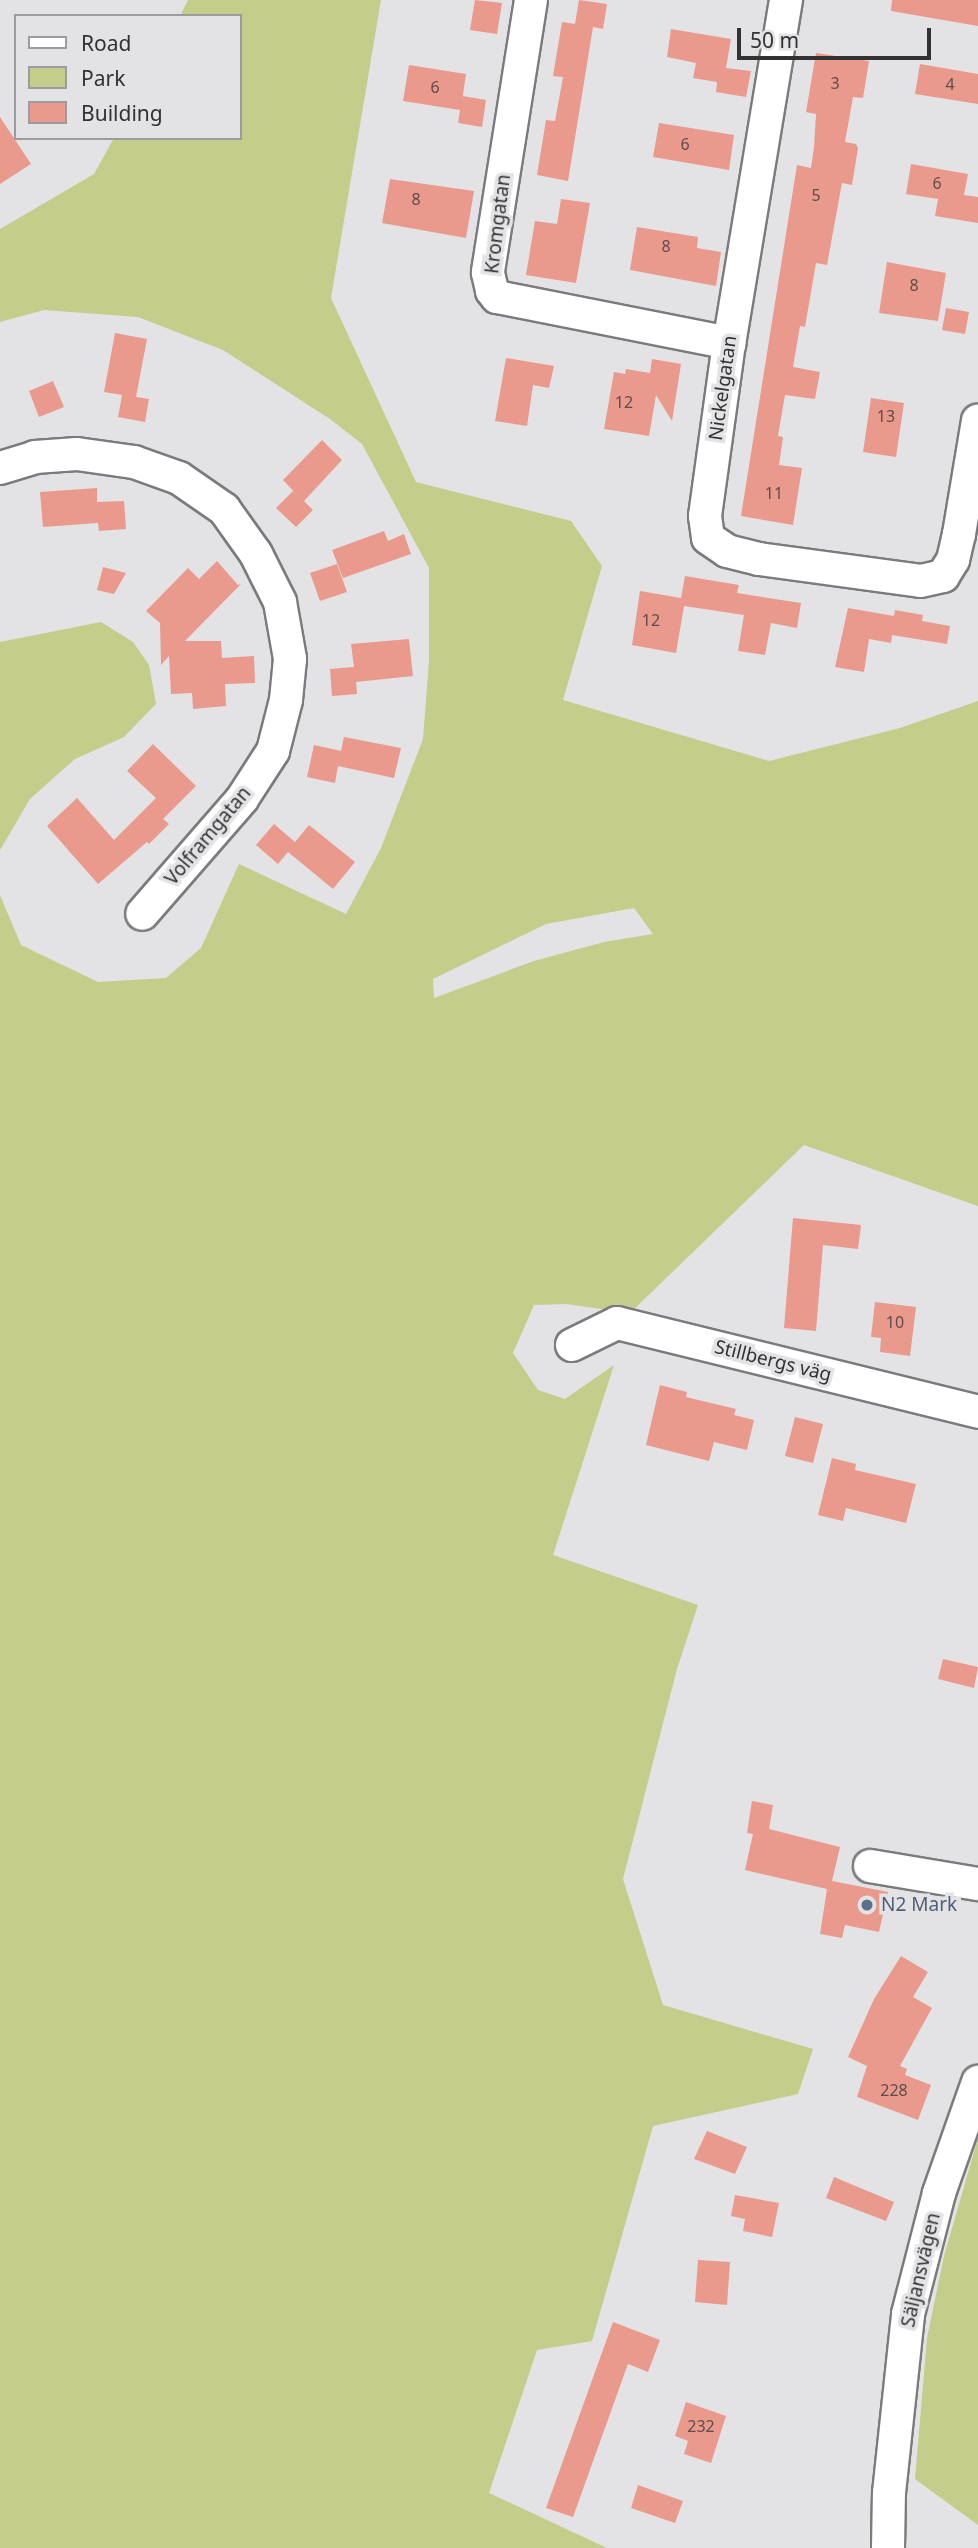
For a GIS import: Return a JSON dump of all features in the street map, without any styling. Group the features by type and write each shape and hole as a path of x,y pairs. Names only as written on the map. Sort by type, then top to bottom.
{"street":[{"name":"Kromgatan","path":"531,0 488,273 492,291 497,297 729,342"},
{"name":"Nickelgatan","path":"786,0 729,342 705,516 708,538 727,551 759,559 921,581 943,576 970,519"},
{"path":"970,519 978,421"},
{"name":"Volframgatan","path":"0,468 35,457 77,454 134,462 179,478 224,509 256,554 280,603 289,659 286,699 273,751 242,799 142,914"},
{"name":"Stillbergs väg","path":"572,1345 617,1323 978,1412"},
{"path":"870,1866 978,1884"},
{"name":"Säljansvägen","path":"888,2548 889,2493 908,2314 939,2193 978,2082"}],"green space":[{"path":"188,0 381,0 331,298 416,482 571,521 602,566 563,700 769,761 900,728 978,701 978,1206 804,1145 630,1313 566,1304 534,1305 513,1353 538,1390 565,1399 614,1365 553,1555 698,1605 677,1669 623,1879 663,2005 813,2049 798,2094 653,2126 592,2341 537,2350 489,2493 607,2548 0,2548 0,895 21,945 98,982 166,978 201,948 239,864 346,914 381,848 423,739 429,661 429,568 362,444 330,419 223,350 138,317 44,310 0,322 0,229 94,174 113,140 242,140 242,14 181,14","holes":["634,908 653,934 604,942 534,961 434,998 433,979 546,924"]},
{"path":"101,622 133,642 149,665 156,704 124,737 75,759 30,799 0,850 0,642"},
{"path":"978,2138 978,2525 915,2479 927,2338 944,2256"}],"building":[{"path":"475,0 502,3 497,34 470,30"},
{"path":"579,0 607,4 603,29 593,27 568,181 537,175 546,120 555,121 563,77 553,76 562,22 575,24"},
{"path":"892,0 978,0 978,26 891,11"},
{"path":"671,29 731,39 726,68 751,71 746,97 716,92 717,82 693,78 696,63 667,57"},
{"path":"816,53 869,61 863,98 853,97 845,142 856,144 858,148 852,185 842,183 827,265 816,263 805,327 800,326 793,367 820,372 815,399 785,395 778,436 783,437 779,465 802,468 793,525 741,516 797,165 811,168 816,114 806,112"},
{"path":"920,64 978,74 978,104 915,94"},
{"path":"409,65 466,74 462,101 463,96 486,100 482,127 458,123 460,110 403,101"},
{"path":"0,117 31,164 0,184"},
{"path":"659,123 734,135 729,170 653,157"},
{"path":"911,164 968,174 964,195 978,197 978,223 935,216 938,199 906,194"},
{"path":"390,179 474,191 466,238 382,223"},
{"path":"561,199 590,203 576,283 526,275 535,221 557,224"},
{"path":"637,227 698,237 697,248 721,252 716,286 630,270"},
{"path":"887,262 946,273 938,321 879,313"},
{"path":"946,308 969,312 965,334 942,330"},
{"path":"115,333 147,339 136,397 149,399 145,422 118,417 122,395 104,392"},
{"path":"506,358 554,366 549,388 533,385 527,426 495,421"},
{"path":"652,359 681,364 672,421 656,395 649,436 604,429 614,372 625,374 626,369 650,373"},
{"path":"53,381 64,407 39,417 29,391"},
{"path":"871,398 904,403 896,457 863,452"},
{"path":"322,440 342,460 304,501 313,510 296,527 276,508 293,491 299,497 283,480"},
{"path":"97,488 97,502 124,501 126,529 99,531 98,523 43,527 40,492"},
{"path":"384,531 388,541 404,534 411,554 343,578 332,550"},
{"path":"217,561 238,585 241,584 185,641 221,641 222,658 254,656 255,683 225,684 226,706 193,709 192,693 171,694 169,656 161,665 160,623 146,611 188,568 199,579"},
{"path":"337,564 347,592 320,601 310,573"},
{"path":"103,567 126,573 114,594 97,590"},
{"path":"685,576 739,585 737,593 801,603 797,628 771,623 765,655 738,651 744,615 684,606 676,653 632,645 640,591 681,598"},
{"path":"848,608 894,616 895,610 923,615 922,621 950,626 947,644 892,635 891,643 869,639 864,672 835,667"},
{"path":"409,639 413,676 356,682 357,694 332,696 330,669 354,667 351,644"},
{"path":"344,737 401,748 394,778 338,766 335,783 307,777 314,745 341,751"},
{"path":"153,744 196,786 163,819 169,824 149,844 147,842 98,884 47,826 77,798 114,840 156,798 127,771"},
{"path":"274,824 295,842 309,825 355,862 333,889 288,852 278,864 256,845"},
{"path":"793,1218 861,1225 858,1249 823,1245 816,1331 784,1328"},
{"path":"875,1302 916,1307 910,1356 880,1352 881,1338 871,1337"},
{"path":"660,1385 687,1392 686,1397 736,1409 734,1415 754,1420 747,1450 714,1442 709,1461 646,1445"},
{"path":"795,1417 823,1424 813,1463 785,1456"},
{"path":"832,1458 856,1464 855,1470 916,1484 906,1523 846,1508 843,1521 818,1515"},
{"path":"943,1659 978,1667 974,1688 938,1679"},
{"path":"752,1801 773,1805 769,1829 840,1847 832,1881 888,1892 879,1932 845,1925 842,1938 820,1934 827,1889 745,1870 753,1834 747,1833"},
{"path":"901,1956 928,1972 913,1997 932,2008 900,2066 907,2069 905,2075 931,2085 918,2120 857,2097 867,2066 848,2057 874,1999"},
{"path":"707,2131 747,2147 735,2174 694,2159"},
{"path":"834,2177 894,2202 886,2221 826,2198"},
{"path":"735,2195 779,2203 772,2237 743,2231 745,2219 731,2216"},
{"path":"698,2260 730,2262 727,2305 695,2302"},
{"path":"613,2322 660,2340 648,2372 628,2364 573,2517 546,2508"},
{"path":"686,2402 726,2416 711,2463 684,2454 688,2441 675,2436"},
{"path":"638,2485 683,2501 675,2523 631,2508"}],"place":[{"name":"N2 Mark","path":"867,1905"}]}
